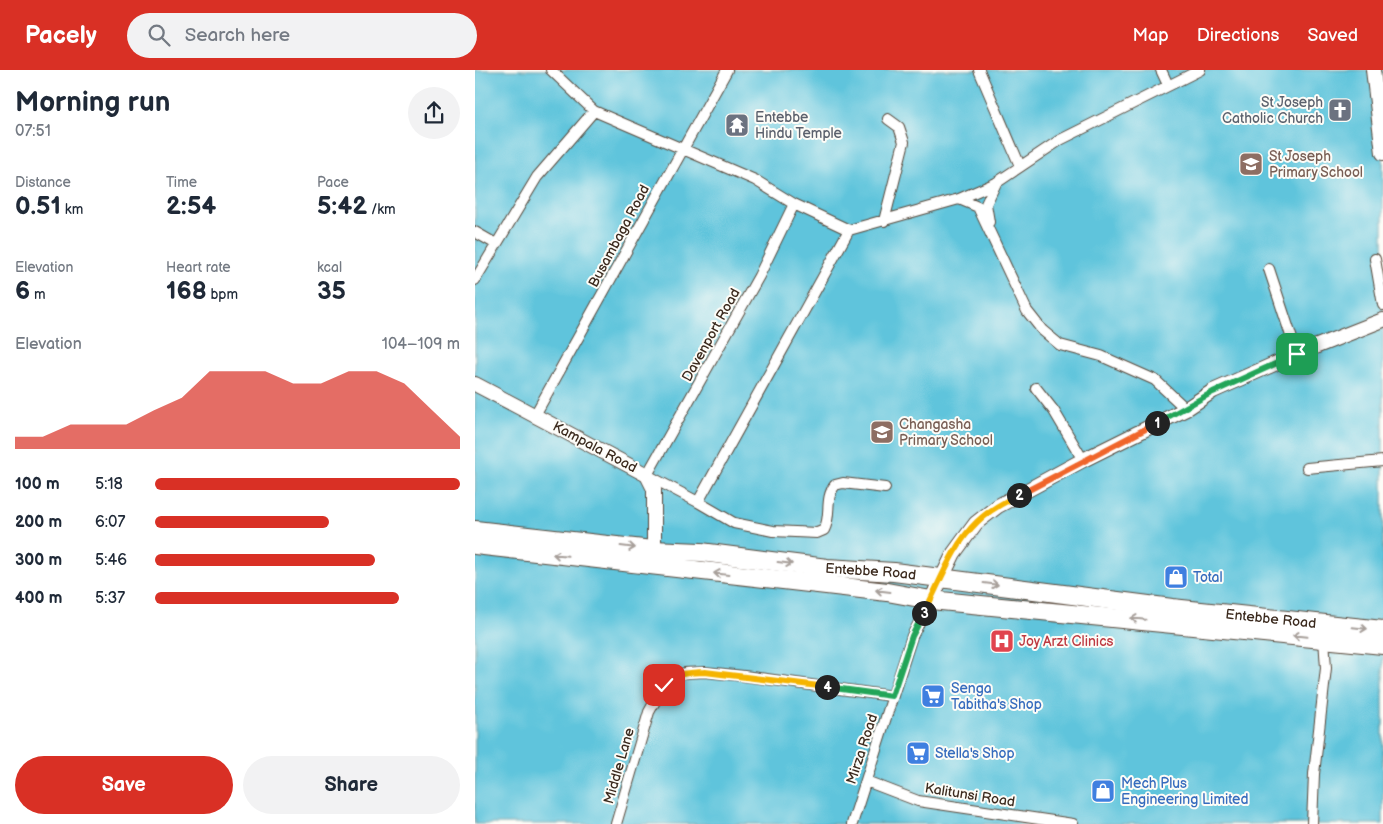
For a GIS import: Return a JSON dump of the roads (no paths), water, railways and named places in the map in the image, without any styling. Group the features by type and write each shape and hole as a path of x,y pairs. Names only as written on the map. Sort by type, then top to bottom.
{"highway":[{"name":"Entebbe Road","path":"475,530 652,550 701,552 827,568 894,572 1172,608 1383,630"},
{"name":"Entebbe Road","path":"475,546 887,592 931,600 1383,645"}],"street":[{"path":"551,70 594,111 683,147 755,180 794,204 849,230 959,198 996,183 1059,140 1200,70"},
{"name":"Busambaga Road","path":"535,415 727,70"},
{"path":"979,70 1020,166"},
{"path":"1161,70 1167,85"},
{"path":"1373,70 1383,153"},
{"path":"475,280 537,176 594,111"},
{"path":"885,220 904,142 899,127 887,119"},
{"path":"990,230 986,204 996,183"},
{"path":"959,198 978,207 1027,311 1043,330 1061,345 1101,356 1155,380 1186,409"},
{"name":"Davenport Road","path":"647,476 759,276 794,204"},
{"path":"699,502 849,230"},
{"path":"475,232 496,244"},
{"path":"1375,259 1383,304"},
{"path":"1269,269 1297,354"},
{"path":"931,600 953,553 976,522 998,506 1083,460 1186,409 1213,392 1297,354 1383,320"},
{"name":"Kampala Road","path":"475,384 647,476 654,489 655,542 652,550"},
{"path":"1036,388 1054,411 1083,460"},
{"path":"1307,468 1383,461"},
{"path":"647,476 699,502 734,523 773,531 817,533 824,530 827,524 828,499 835,485 843,483 885,488"},
{"name":"Mirza Road","path":"852,824 912,636 931,600"},
{"path":"1313,824 1314,774 1326,668 1324,639"},
{"name":"Middle Lane","path":"616,824 649,712 664,685 672,676 685,673 744,676 892,696"},
{"name":"Kalitunsi Road","path":"865,781 918,801 1073,824"}],"water":[{"path":"475,70 1383,70 1383,824 475,824"}],"place":[{"name":"St Joseph Catholic Church","path":"1340,110"},
{"name":"Entebbe Hindu Temple","path":"737,125"},
{"name":"St Joseph Primary School","path":"1251,164"},
{"name":"Changasha Primary School","path":"882,432"},
{"name":"Total","path":"1176,577"},
{"name":"Joy Arzt Clinics","path":"1002,641"},
{"name":"Senga Tabitha's Shop","path":"933,696"},
{"name":"Stella's Shop","path":"918,753"},
{"name":"Mech Plus Engineering Limited","path":"1103,791"}]}
